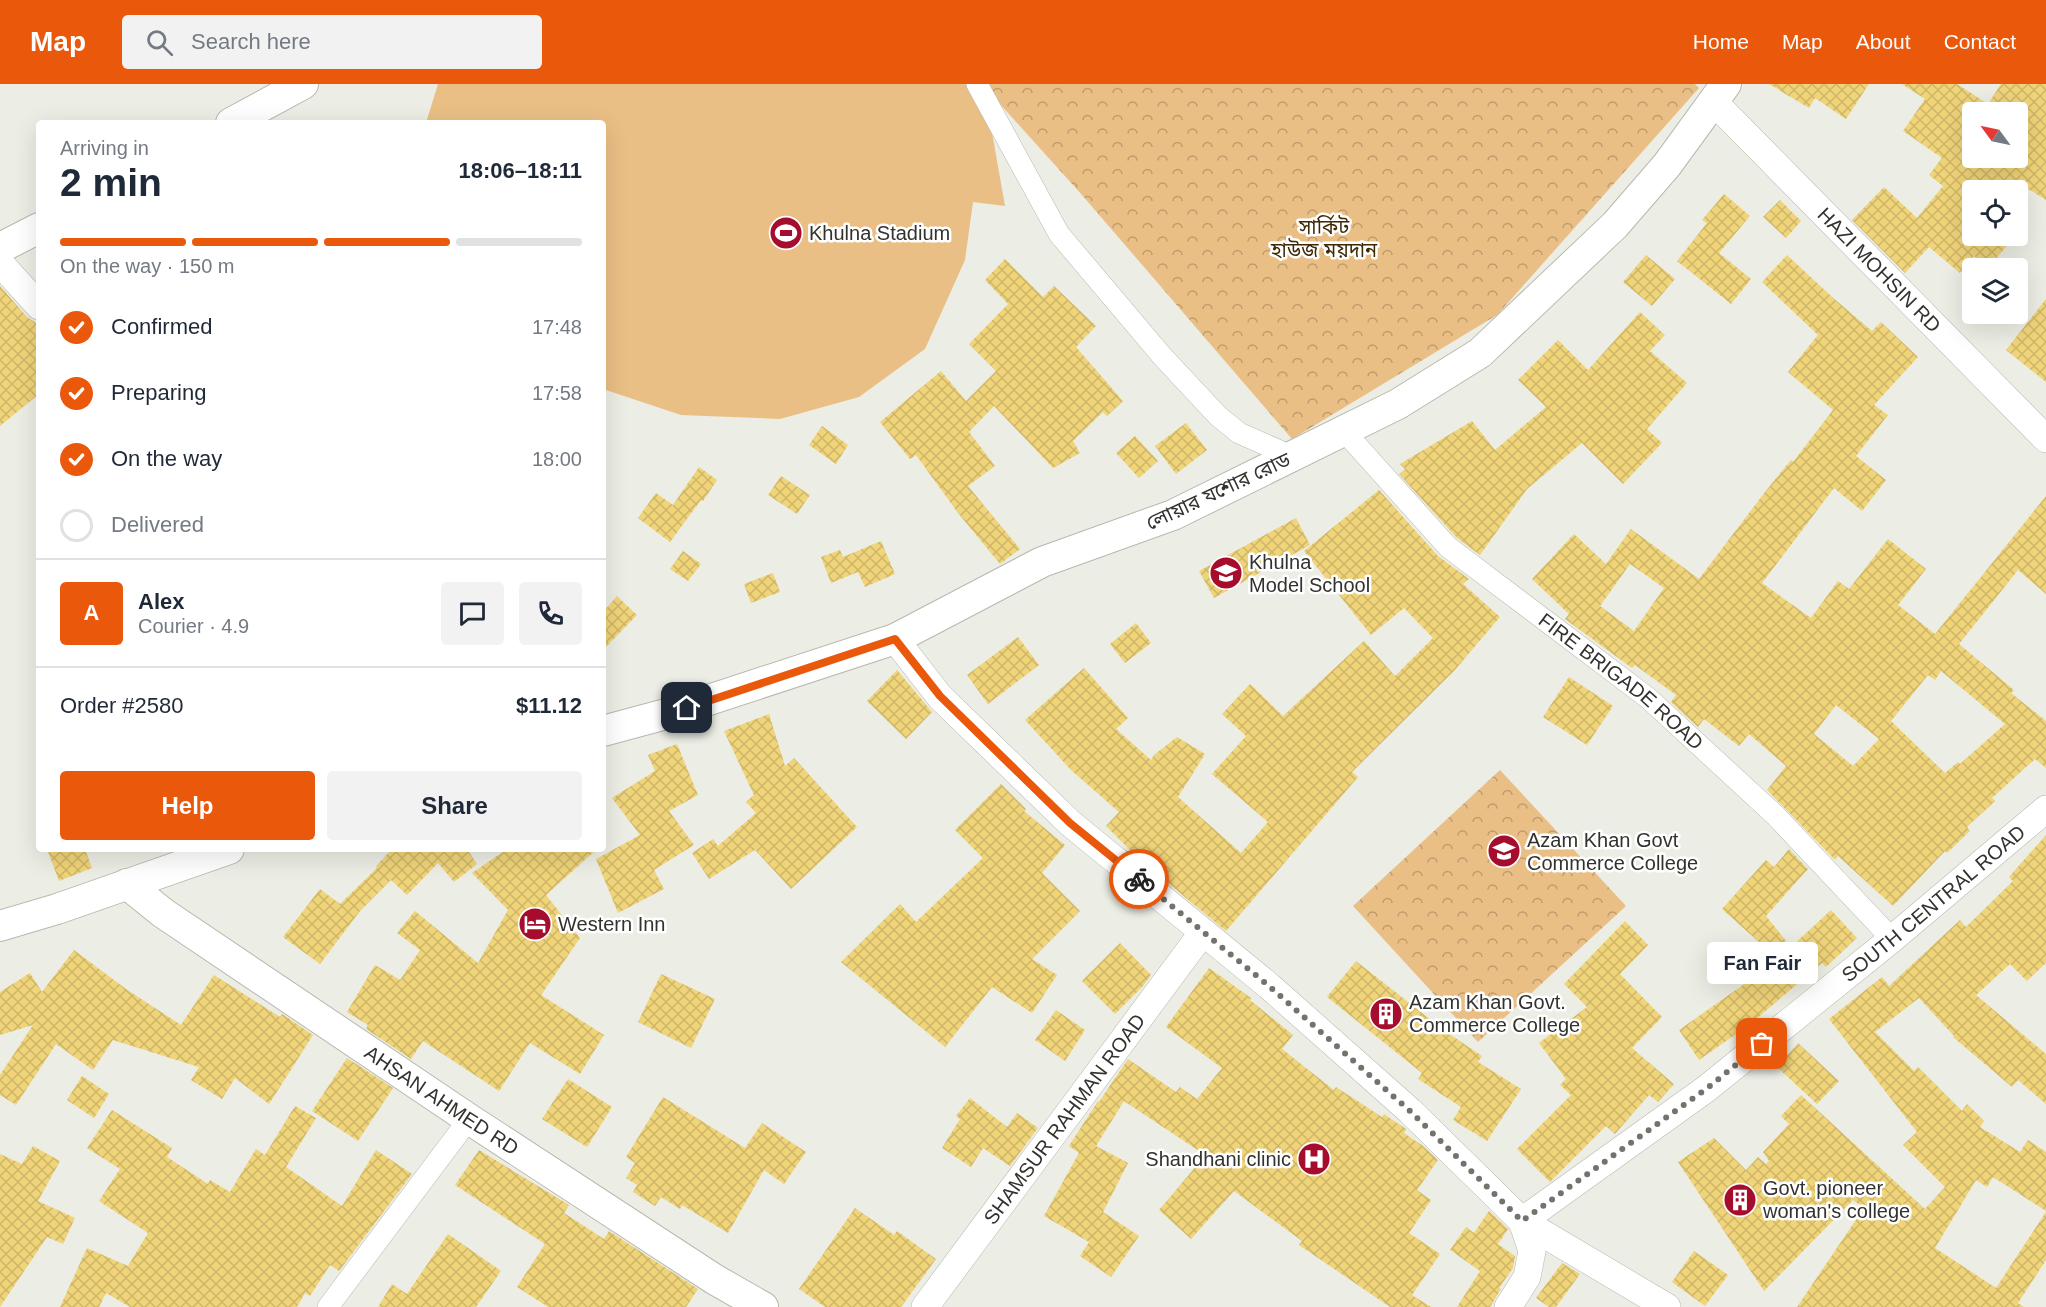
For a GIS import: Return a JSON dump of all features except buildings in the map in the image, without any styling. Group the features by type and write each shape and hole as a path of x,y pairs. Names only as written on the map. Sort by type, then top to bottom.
{"main road":[{"path":"237,120 303,84"},
{"name":"লোয়ার যশোর রোড","path":"606,730 666,714 895,639 1042,562 1173,515 1398,404 1480,353 1615,225 1667,165 1721,89"},
{"path":"0,248 36,230"},
{"path":"0,926 57,909 220,852"},
{"name":"AHSAN AHMED RD","path":"127,884 163,913 469,1119 714,1279 764,1307"}],"street":[{"path":"977,84 1059,234 1162,356 1218,416 1239,433 1280,451 1287,459"},
{"name":"HAZI MOHSIN RD","path":"1721,89 2046,439"},
{"path":"0,263 36,303"},
{"name":"FIRE BRIGADE ROAD","path":"1344,431 1448,547 1648,698 1775,815 1892,939"},
{"path":"895,639 940,696 1070,823 1269,986 1410,1111 1522,1221 1667,1307"},
{"name":"SOUTH CENTRAL ROAD","path":"1522,1221 1706,1089 1892,939 2046,809"},
{"name":"SHAMSUR RAHMAN ROAD","path":"925,1307 1203,932"},
{"path":"328,1307 469,1119"},
{"path":"1508,1307 1527,1277 1532,1251 1522,1221"}],"green space":[{"name":"Khulna Stadium","path":"438,84 969,84 990,121 1005,206 973,202 965,260 925,349 859,397 780,419 681,415 606,390 606,120 427,120"},
{"name":"সার্কিট হাউজ ময়দান","path":"982,84 1695,84 1699,88 1497,315 1292,439 1082,195"},
{"name":"Azam Khan Govt Commerce College","path":"1500,770 1626,906 1478,1042 1353,906"}],"way so far":[{"path":"1139,879 1269,986 1410,1111 1522,1221 1706,1089 1762,1044"}],"place":[{"name":"Khulna Stadium","path":"786,233"},
{"name":"Khulna Model School","path":"1226,573"},
{"name":"Azam Khan Govt Commerce College","path":"1504,851"},
{"name":"Western Inn","path":"535,924"},
{"name":"Azam Khan Govt. Commerce College","path":"1386,1014"},
{"name":"Fan Fair","path":"1762,1044"},
{"name":"Shandhani clinic","path":"1314,1159"},
{"name":"Govt. pioneer woman's college","path":"1740,1200"}],"route":[{"path":"687,708 895,639 940,696 1070,823 1139,879"}]}
